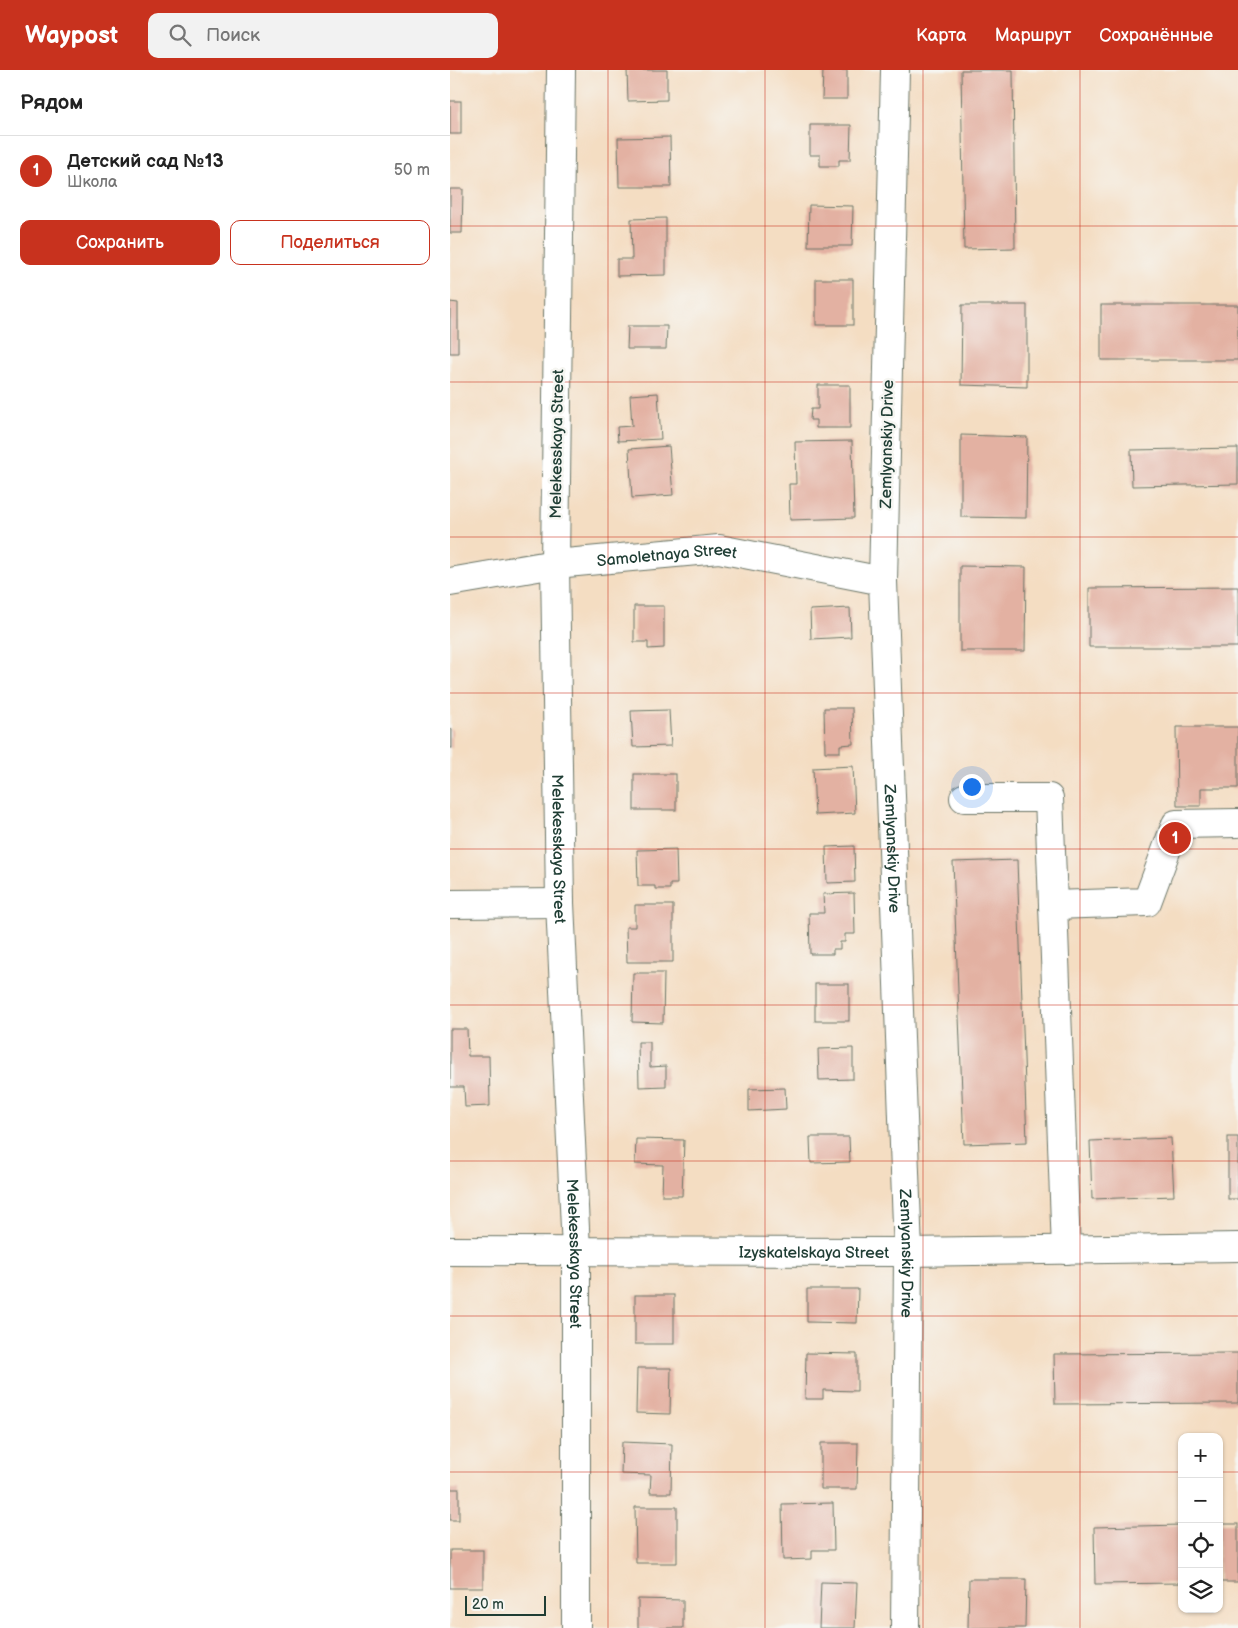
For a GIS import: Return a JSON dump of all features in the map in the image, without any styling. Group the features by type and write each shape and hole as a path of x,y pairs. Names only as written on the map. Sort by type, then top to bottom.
{"street":[{"name":"Melekesskaya Street","path":"561,70 554,564 560,902 576,1250 576,1628"},
{"name":"Zemlyanskiy Drive","path":"895,70 883,581 908,1252 905,1628"},
{"name":"Samoletnaya Street","path":"450,582 554,564 719,549 883,581"},
{"path":"964,798 1049,798 1066,1250"},
{"path":"1053,906 1147,902 1176,824 1238,823"},
{"path":"450,904 560,902"},
{"name":"Izyskatelskaya Street","path":"450,1251 908,1252 1238,1247"}],"building":[{"path":"627,70 667,70 667,100 628,101"},
{"path":"823,70 847,70 847,99 822,99"},
{"path":"961,70 1013,70 1015,248 964,249"},
{"path":"450,101 461,101 461,134 450,134"},
{"path":"810,125 851,125 850,160 839,160 839,166 820,166 820,155 810,155"},
{"path":"670,137 671,187 619,187 618,138"},
{"path":"450,189 463,189 462,233 450,233"},
{"path":"809,205 853,206 852,246 808,246"},
{"path":"666,218 666,275 617,276 617,259 632,259 631,219"},
{"path":"816,279 853,279 853,325 816,325"},
{"path":"450,302 458,303 458,353 450,353"},
{"path":"962,305 1027,305 1027,387 961,385"},
{"path":"1101,305 1238,305 1238,360 1101,360"},
{"path":"628,326 667,326 666,349 627,349"},
{"path":"818,385 850,385 850,428 816,428 816,420 810,420 811,409 818,409"},
{"path":"658,393 661,439 618,441 617,427 632,426 630,395"},
{"path":"961,435 1027,437 1026,518 961,517"},
{"path":"852,441 854,518 790,520 789,484 796,484 795,442"},
{"path":"669,446 673,495 632,498 629,449"},
{"path":"1238,448 1238,484 1132,486 1131,450"},
{"path":"960,566 1026,567 1025,651 960,651"},
{"path":"1238,587 1238,647 1089,647 1089,588"},
{"path":"634,606 664,606 664,648 648,649 648,642 634,642"},
{"path":"850,608 851,637 811,639 810,610"},
{"path":"824,708 852,708 853,744 840,745 840,752 825,752"},
{"path":"669,710 671,746 633,747 631,711"},
{"path":"1176,727 1238,727 1238,788 1201,788 1201,806 1177,806"},
{"path":"450,729 452,729 452,748 450,748"},
{"path":"853,766 855,813 815,815 813,768"},
{"path":"634,774 676,774 676,810 634,810"},
{"path":"854,846 855,882 827,883 826,847"},
{"path":"676,849 677,884 670,884 670,889 655,889 655,886 638,886 637,850"},
{"path":"1017,860 1027,1142 964,1144 953,862"},
{"path":"854,893 855,934 845,934 845,942 840,942 840,949 833,949 833,954 810,954 809,913 824,913 823,894"},
{"path":"635,905 673,905 673,962 627,962 626,927 635,927"},
{"path":"633,973 664,973 663,1023 632,1022"},
{"path":"815,984 849,984 849,1021 815,1021"},
{"path":"450,1029 467,1029 468,1056 489,1056 490,1106 465,1107 464,1087 450,1087"},
{"path":"638,1042 650,1042 650,1067 666,1066 666,1086 639,1087"},
{"path":"853,1048 853,1079 819,1080 818,1049"},
{"path":"785,1088 786,1109 749,1111 749,1089"},
{"path":"810,1137 849,1137 850,1162 811,1163"},
{"path":"1228,1137 1238,1137 1238,1199 1228,1199"},
{"path":"1171,1138 1174,1196 1092,1199 1090,1141"},
{"path":"636,1139 684,1140 682,1196 662,1196 663,1165 635,1164"},
{"path":"807,1289 858,1289 857,1323 807,1322"},
{"path":"635,1295 674,1295 674,1344 635,1344"},
{"path":"806,1353 857,1354 857,1391 823,1390 823,1399 805,1399"},
{"path":"1238,1353 1238,1403 1055,1404 1054,1354"},
{"path":"637,1368 671,1368 670,1414 636,1413"},
{"path":"622,1442 672,1444 671,1493 650,1493 651,1475 621,1474"},
{"path":"821,1443 858,1443 857,1489 821,1489"},
{"path":"450,1489 459,1489 459,1520 450,1520"},
{"path":"833,1503 834,1550 812,1550 812,1559 783,1560 782,1504"},
{"path":"635,1507 677,1507 677,1563 636,1563"},
{"path":"1223,1524 1238,1524 1238,1582 1223,1582"},
{"path":"1178,1525 1178,1583 1095,1584 1094,1527"},
{"path":"450,1550 483,1550 483,1588 450,1588"},
{"path":"969,1579 1026,1579 1025,1628 968,1628"},
{"path":"821,1582 857,1583 855,1628 819,1628"},
{"path":"638,1599 683,1600 683,1628 638,1628"}],"place":[{"name":"Детский сад №13","path":"1175,838"}]}
